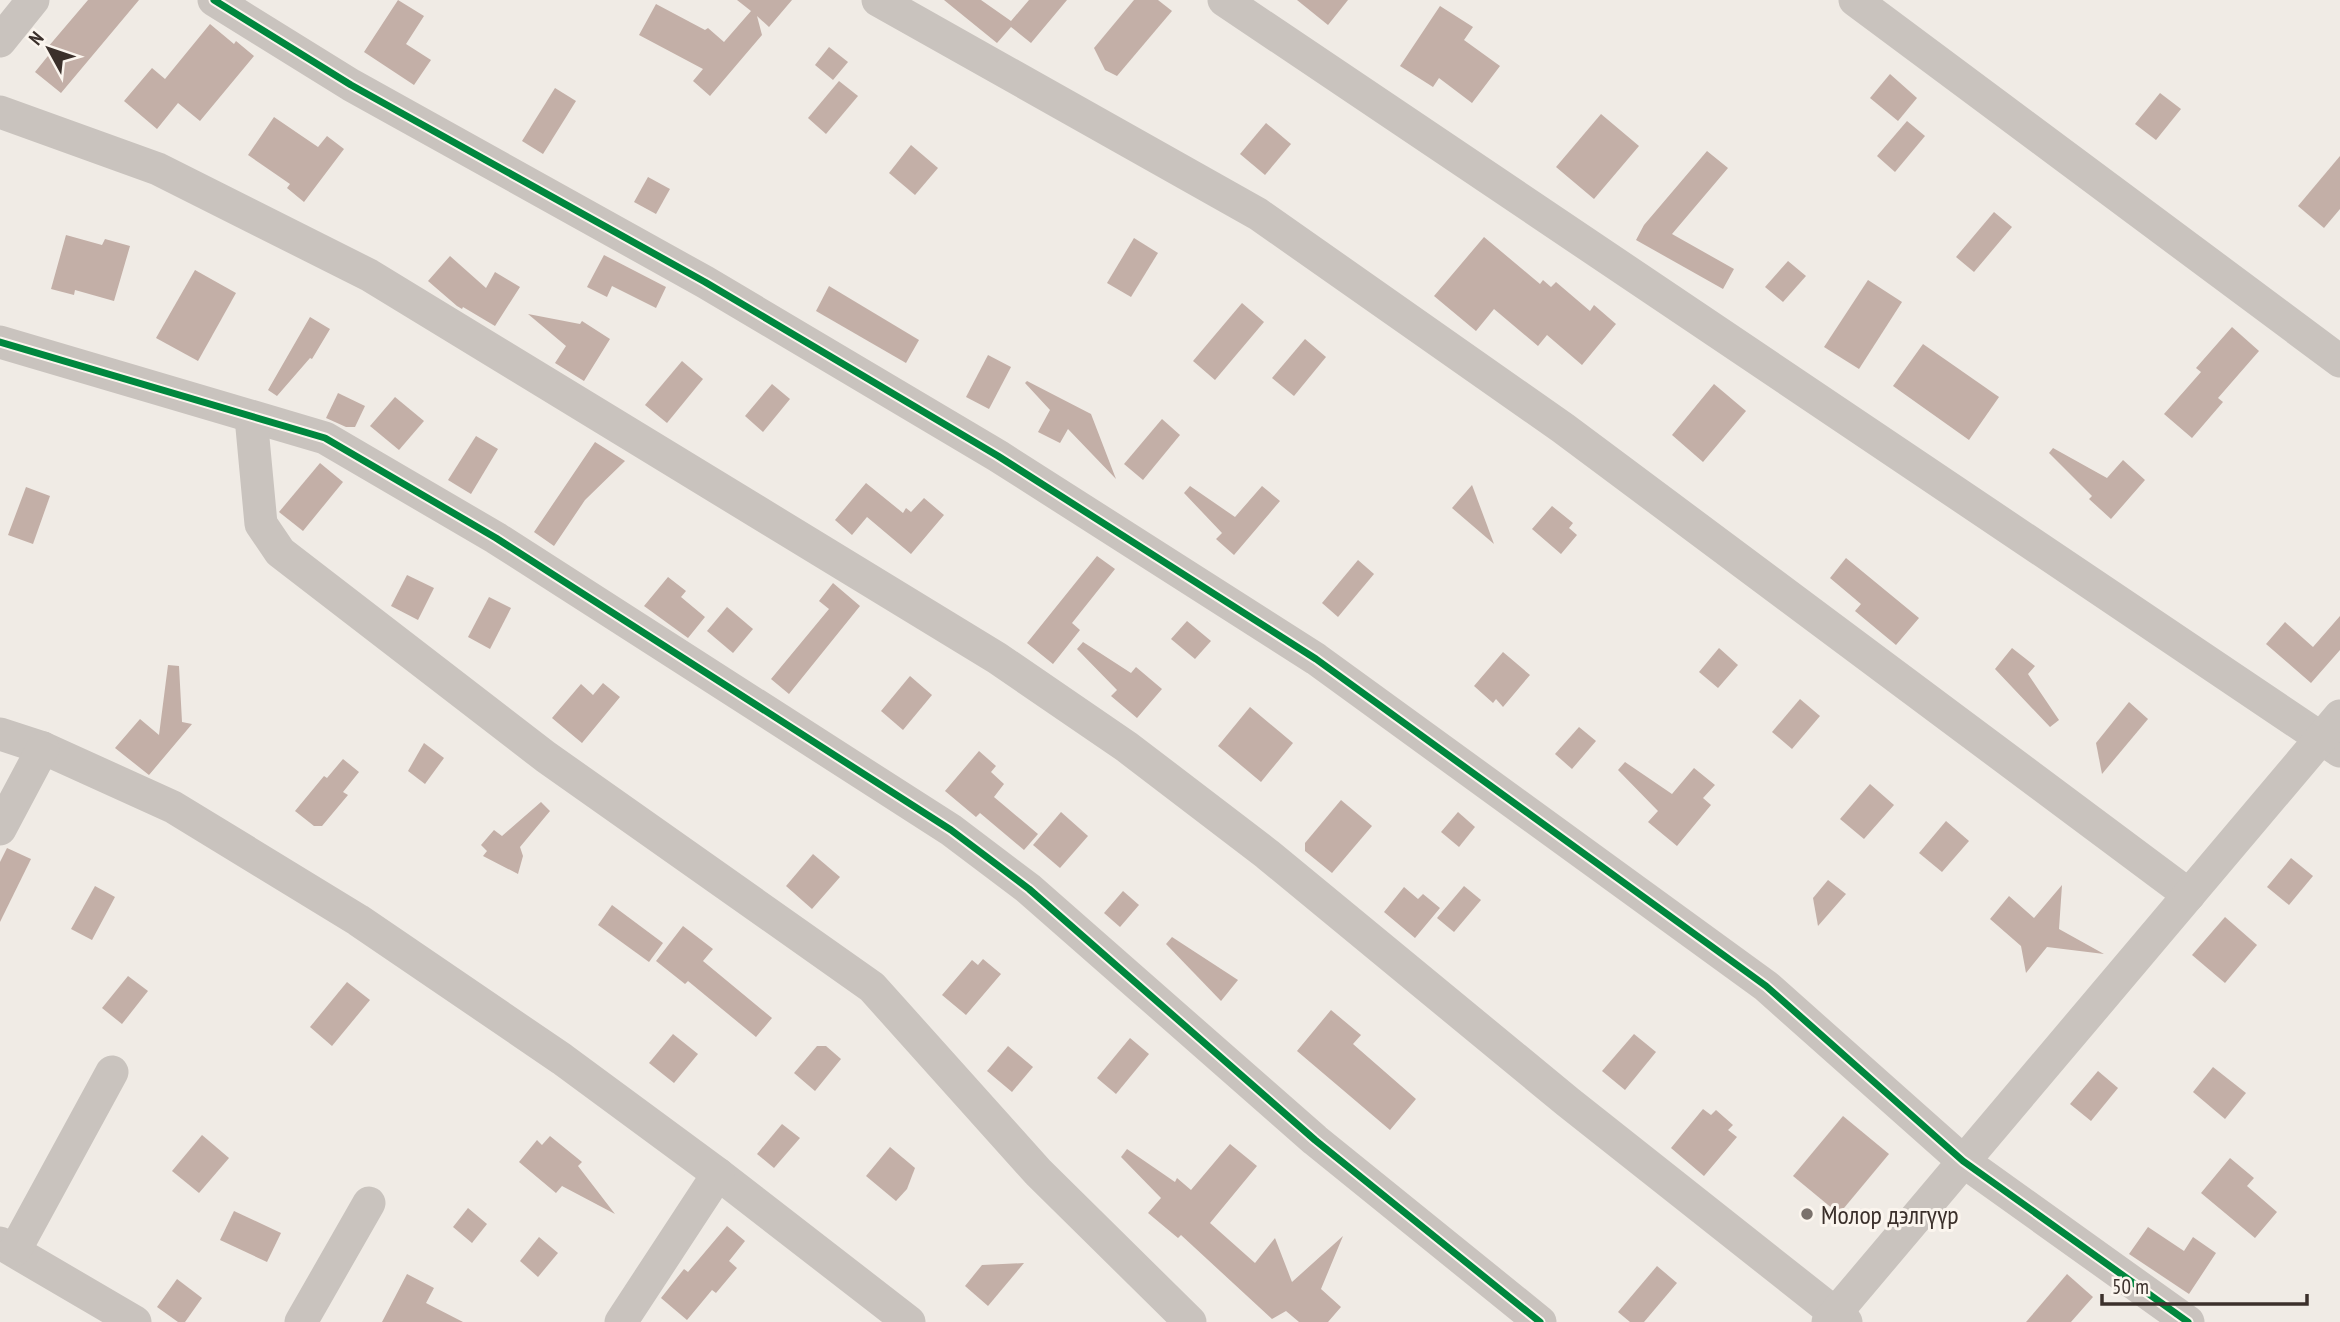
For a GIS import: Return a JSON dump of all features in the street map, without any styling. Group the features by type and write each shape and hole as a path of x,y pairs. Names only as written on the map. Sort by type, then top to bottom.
{"street":[{"path":"0,41 33,0"},
{"path":"214,0 351,85 705,282 999,456 1316,659 1766,986 1963,1161 2189,1322"},
{"path":"878,0 1258,214 1563,428 2189,895"},
{"path":"0,111 158,169 369,275 997,658 1127,747 1267,854 1837,1319 1963,1161 2189,895 2334,735 1224,0"},
{"path":"1855,0 2340,361"},
{"path":"0,342 325,438 496,538 951,830 1029,888 1315,1140 1540,1322"},
{"path":"251,417 261,524 280,552 546,757 872,987 1038,1172 1190,1322"},
{"path":"0,734 43,748 173,807 358,920 562,1059 718,1174 909,1322"},
{"path":"0,829 43,748"},
{"path":"112,1072 8,1247 135,1322"},
{"path":"621,1322 718,1174"},
{"path":"302,1322 369,1203"}],"building":[{"path":"88,0 139,0 61,93 35,72 52,51 48,47"},
{"path":"398,0 424,16 406,44 431,60 414,85 364,52"},
{"path":"737,0 792,0 769,27 757,16 762,35 710,96 693,81 703,69 639,35 656,4 705,30 708,28 724,42 751,11"},
{"path":"944,0 981,0 1011,21 1029,0 1067,0 1031,43 1011,27 997,43"},
{"path":"1134,0 1158,0 1172,11 1117,76 1105,70 1094,48"},
{"path":"1297,0 1348,0 1328,25"},
{"path":"1440,6 1473,27 1464,40 1500,66 1472,103 1439,78 1433,87 1400,66"},
{"path":"210,24 254,56 200,121 178,103 157,129 124,101 152,68 165,79"},
{"path":"829,47 848,62 833,80 815,65"},
{"path":"1890,74 1917,98 1898,121 1870,98"},
{"path":"839,81 858,96 826,134 808,118"},
{"path":"555,88 576,101 543,154 522,141"},
{"path":"2160,93 2181,109 2156,140 2135,124"},
{"path":"1601,114 1639,146 1594,199 1556,167"},
{"path":"274,117 318,147 327,136 344,149 304,202 287,188 290,184 248,155"},
{"path":"1907,121 1925,136 1895,172 1877,156"},
{"path":"1266,123 1291,144 1265,175 1240,154"},
{"path":"911,145 938,168 915,195 889,173"},
{"path":"1707,151 1728,168 1672,234 1734,269 1723,289 1636,240 1644,225"},
{"path":"2340,156 2340,209 2324,228 2298,206"},
{"path":"648,177 670,189 656,214 634,202"},
{"path":"1994,212 2012,227 1974,272 1956,257"},
{"path":"66,235 102,245 105,239 130,246 114,301 75,290 74,295 51,289"},
{"path":"1484,237 1540,284 1543,280 1551,287 1556,282 1590,311 1594,305 1616,324 1582,365 1547,335 1538,346 1494,309 1476,331 1434,296"},
{"path":"1134,238 1158,253 1131,297 1107,283"},
{"path":"604,255 666,287 656,308 612,286 607,297 587,287"},
{"path":"450,256 486,288 495,272 520,287 495,326 457,306 428,281"},
{"path":"1788,261 1806,276 1783,302 1765,287"},
{"path":"195,270 236,293 198,361 156,338"},
{"path":"1868,280 1902,302 1859,369 1824,347"},
{"path":"829,286 919,340 906,363 816,311"},
{"path":"1242,303 1264,322 1215,380 1193,361"},
{"path":"528,314 580,324 582,321 610,339 584,381 555,363 566,346"},
{"path":"310,317 330,329 312,359 310,358 277,396 268,390"},
{"path":"2232,327 2259,351 2218,398 2223,402 2192,438 2164,414 2201,372 2196,368"},
{"path":"1305,339 1326,357 1294,396 1272,378"},
{"path":"1923,344 1999,397 1969,440 1893,386"},
{"path":"988,355 1011,367 989,409 966,397"},
{"path":"682,361 703,379 667,423 645,405"},
{"path":"1027,381 1091,414 1116,479 1068,429 1060,443 1038,432 1050,410 1025,383"},
{"path":"772,384 790,399 763,432 745,416"},
{"path":"1714,384 1746,411 1703,462 1672,435"},
{"path":"338,393 365,406 355,427 346,427 326,418"},
{"path":"395,397 424,421 399,450 370,426"},
{"path":"1162,419 1180,435 1143,480 1124,464"},
{"path":"476,436 498,449 471,494 448,480"},
{"path":"595,442 625,461 585,500 554,546 534,532"},
{"path":"2053,448 2107,478 2123,460 2145,480 2111,519 2089,499 2092,496 2049,453"},
{"path":"320,463 343,482 303,531 279,512"},
{"path":"866,483 903,513 906,508 911,512 924,498 944,515 911,554 867,517 852,535 835,520"},
{"path":"1472,485 1494,544 1452,508"},
{"path":"1190,486 1235,517 1262,486 1280,501 1234,555 1216,539 1222,533 1184,493"},
{"path":"26,487 50,496 33,544 8,535"},
{"path":"1552,506 1573,523 1569,528 1577,535 1561,554 1532,529"},
{"path":"1097,556 1115,569 1072,623 1080,630 1053,664 1027,643"},
{"path":"1846,558 1919,618 1896,645 1855,611 1861,604 1830,578"},
{"path":"1358,560 1374,574 1338,617 1322,603"},
{"path":"407,575 434,588 418,620 391,606"},
{"path":"668,577 686,591 681,597 705,617 688,638 644,606"},
{"path":"833,583 860,606 789,694 771,679 829,609 819,601"},
{"path":"489,597 511,608 490,649 468,637"},
{"path":"727,607 753,629 733,653 707,631"},
{"path":"2340,616 2340,650 2311,683 2266,644 2285,622 2313,647"},
{"path":"1187,621 1211,641 1195,659 1171,639"},
{"path":"1083,642 1131,673 1136,667 1162,689 1137,718 1111,696 1117,690 1077,649"},
{"path":"1719,648 1738,665 1718,688 1699,672"},
{"path":"2012,648 2035,666 2028,674 2059,720 2050,727 1995,669"},
{"path":"1503,652 1530,675 1503,707 1496,699 1493,703 1474,686"},
{"path":"168,665 179,666 182,722 192,724 149,775 115,748 140,719 159,735"},
{"path":"910,676 932,695 903,730 881,711"},
{"path":"603,683 620,697 582,743 552,718 581,684 593,695"},
{"path":"1800,699 1820,716 1792,749 1772,732"},
{"path":"2129,702 2148,719 2102,774 2096,743"},
{"path":"1250,707 1293,743 1261,782 1218,746"},
{"path":"1579,727 1596,741 1572,769 1555,754"},
{"path":"424,743 444,758 425,784 408,771"},
{"path":"979,751 996,766 991,772 1004,784 994,797 1038,834 1024,850 980,813 976,817 945,791"},
{"path":"343,759 359,772 343,792 348,795 322,826 314,826 295,811 324,776 327,778"},
{"path":"1625,762 1672,794 1694,768 1715,785 1703,798 1711,805 1677,846 1648,822 1658,811 1618,770"},
{"path":"1870,784 1894,805 1864,839 1840,819"},
{"path":"1341,800 1372,826 1332,873 1305,851 1305,843"},
{"path":"541,802 550,811 520,847 523,856 518,874 483,856 487,851 481,845 494,830 502,836"},
{"path":"1061,812 1088,836 1060,868 1033,845"},
{"path":"1458,812 1475,827 1459,847 1441,832"},
{"path":"1946,821 1969,841 1942,872 1919,853"},
{"path":"7,848 31,859 0,922 0,862"},
{"path":"813,854 840,877 812,909 786,886"},
{"path":"2291,858 2313,876 2289,905 2267,887"},
{"path":"1828,880 1846,894 1818,926 1813,898"},
{"path":"2062,885 2059,929 2104,954 2047,947 2026,973 2021,946 1990,919 2009,896 2034,918"},
{"path":"95,886 115,897 92,940 71,929"},
{"path":"1464,886 1481,900 1454,932 1437,918"},
{"path":"1404,887 1418,899 1423,894 1440,908 1415,938 1384,912"},
{"path":"1123,891 1139,905 1120,927 1104,913"},
{"path":"612,905 663,943 649,962 598,925"},
{"path":"2225,917 2257,945 2225,983 2192,955"},
{"path":"683,926 713,949 703,961 772,1018 756,1037 688,981 685,984 656,961"},
{"path":"1172,937 1238,980 1221,1001 1166,944"},
{"path":"983,959 1001,974 966,1015 942,995 972,960 978,965"},
{"path":"128,976 148,991 122,1024 102,1008"},
{"path":"347,982 370,1000 332,1046 310,1027"},
{"path":"1331,1010 1361,1035 1353,1044 1416,1099 1390,1130 1297,1051"},
{"path":"673,1034 698,1054 674,1083 649,1063"},
{"path":"1634,1034 1656,1052 1625,1090 1602,1071"},
{"path":"1130,1038 1149,1054 1116,1094 1097,1078"},
{"path":"817,1046 826,1046 841,1059 815,1091 794,1073"},
{"path":"1008,1046 1033,1067 1012,1092 987,1071"},
{"path":"2213,1067 2246,1093 2225,1119 2193,1092"},
{"path":"2098,1071 2118,1088 2091,1121 2070,1104"},
{"path":"1703,1109 1711,1115 1716,1110 1733,1125 1728,1130 1737,1137 1704,1176 1671,1148"},
{"path":"1843,1116 1889,1154 1839,1214 1793,1176"},
{"path":"782,1124 800,1138 774,1168 757,1154"},
{"path":"202,1135 229,1158 199,1193 172,1171"},
{"path":"550,1136 582,1162 578,1166 615,1214 562,1186 556,1193 519,1162 537,1140 542,1145"},
{"path":"1230,1144 1257,1166 1210,1223 1255,1263 1275,1238 1292,1282 1343,1236 1321,1289 1341,1307 1328,1322 1299,1322 1286,1311 1272,1319 1181,1235 1178,1238 1148,1213 1161,1198 1121,1157 1127,1149 1175,1182 1177,1178 1191,1190"},
{"path":"890,1147 915,1168 907,1189 896,1201 866,1176"},
{"path":"2230,1158 2254,1178 2247,1186 2277,1212 2255,1238 2201,1193"},
{"path":"468,1208 487,1224 472,1243 453,1227"},
{"path":"234,1211 281,1233 267,1262 220,1240"},
{"path":"727,1226 745,1241 729,1261 737,1268 716,1293 712,1290 687,1320 661,1298 684,1269 688,1272"},
{"path":"2148,1227 2184,1251 2193,1237 2216,1253 2189,1294 2129,1254"},
{"path":"539,1237 558,1253 538,1277 520,1261"},
{"path":"1024,1263 988,1306 965,1286 982,1265"},
{"path":"1657,1266 1677,1283 1644,1322 1630,1322 1618,1312"},
{"path":"407,1274 434,1288 426,1303 463,1322 382,1322"},
{"path":"2067,1274 2093,1297 2071,1322 2026,1322"},
{"path":"177,1279 202,1298 185,1322 178,1322 157,1307"}],"cycle path":[{"path":"214,0 351,85 705,282 998,456 1316,659 1766,986 1963,1161 2188,1322"},
{"path":"0,342 325,438 496,538 951,830 1029,889 1315,1140 1540,1322"}],"place":[{"name":"Молор дэлгүүр","path":"1807,1214"}]}
